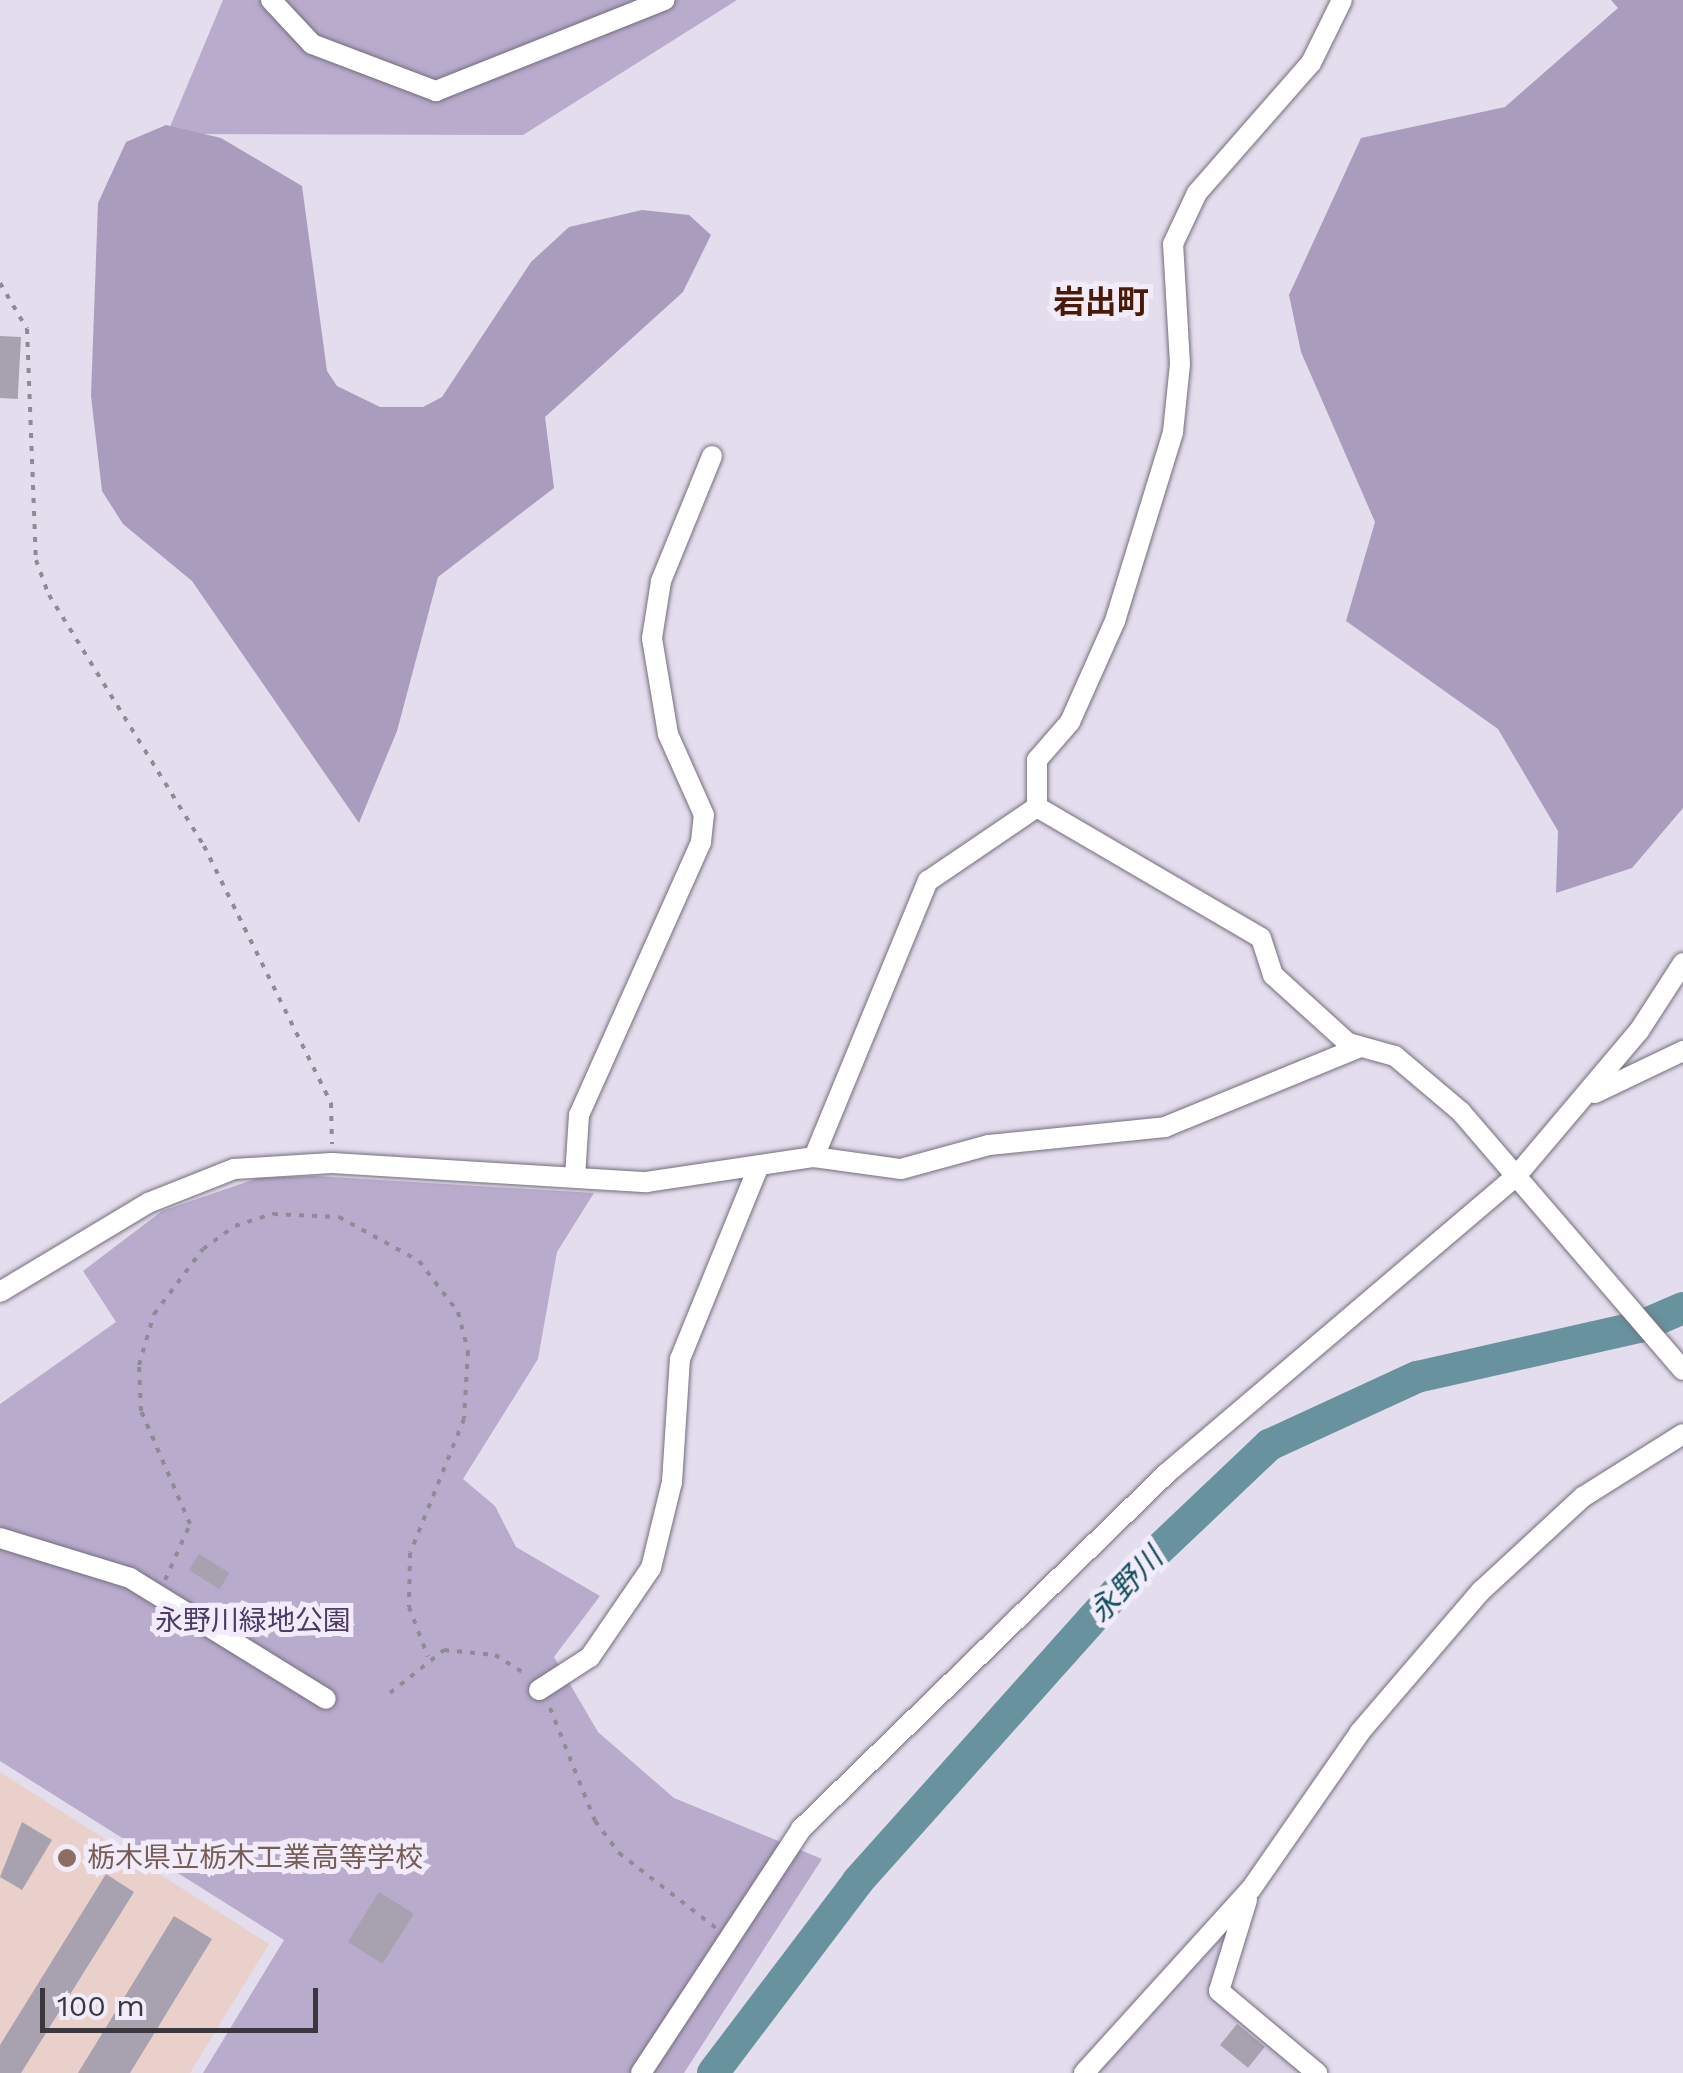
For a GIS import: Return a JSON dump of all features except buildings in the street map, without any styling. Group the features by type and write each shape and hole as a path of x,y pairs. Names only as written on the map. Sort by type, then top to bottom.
{"street":[{"path":"270,0 312,44 436,91 665,0"},
{"path":"1037,807 1037,760 1070,722 1115,622 1173,432 1180,364 1173,244 1197,193 1310,63 1342,0"},
{"path":"575,1177 579,1114 701,842 704,815 668,734 652,638 661,581 712,456"},
{"path":"1037,807 1261,938 1272,975 1358,1048 1395,1056 1518,1174 1683,1370"},
{"path":"814,1157 928,881 1037,807"},
{"path":"641,2073 726,1935 801,1828 1152,1487 1518,1174 1584,1098 1683,963"},
{"path":"0,1292 191,1182 279,1163 688,1180 814,1157 901,1168 988,1145 1166,1127 1358,1048"},
{"path":"1584,1098 1683,1051"},
{"path":"539,1690 590,1657 650,1568 672,1482 680,1360 759,1165"},
{"path":"1084,2073 1251,1889 1360,1732 1494,1578 1583,1498 1683,1434"},
{"path":"0,1538 156,1592 326,1699"},
{"path":"1251,1889 1218,1992 1317,2073"}],"path":[{"path":"0,283 27,330 36,560 48,595 204,846 331,1103 332,1163"},
{"path":"156,1592 190,1524 141,1411 139,1365 154,1314 203,1250 235,1226 273,1214 339,1218 419,1261 458,1312 468,1351 464,1419 410,1552 410,1607 428,1657"},
{"path":"390,1694 428,1657 496,1655 539,1690 619,1853 726,1935"}],"shaded area":[{"path":"1611,0 1683,0 1683,808 1632,868 1556,893 1558,831 1498,729 1346,621 1375,522 1301,352 1289,295 1361,138 1505,107 1618,8"},
{"path":"166,125 221,138 302,186 327,371 337,386 380,407 423,407 442,397 531,262 569,227 642,210 689,215 711,235 683,292 545,417 554,488 438,577 397,731 359,823 192,581 123,524 102,491 91,396 98,203 126,142"},
{"name":"栃木県立栃木工業高等学校","path":"0,1772 269,1944 190,2073 0,2073"},
{"path":"1233,1915 1213,1996 1307,2073 1100,2073 1107,2053"}],"green space":[{"path":"223,0 737,0 523,135 167,134"},
{"name":"永野川緑地公園","path":"315,1176 594,1193 557,1252 538,1359 463,1479 495,1506 516,1547 600,1596 554,1657 598,1732 674,1798 822,1859 684,2073 203,2073 284,1940 0,1761 0,1404 116,1322 83,1271 162,1211 258,1178"}],"waterway":[{"name":"永野川","path":"713,2073 858,1881 1130,1577 1269,1445 1417,1377 1639,1327 1683,1308"}],"place":[{"name":"栃木県立栃木工業高等学校","path":"67,1858"}],"district":[{"name":"岩出町","path":"1101,302"}]}
